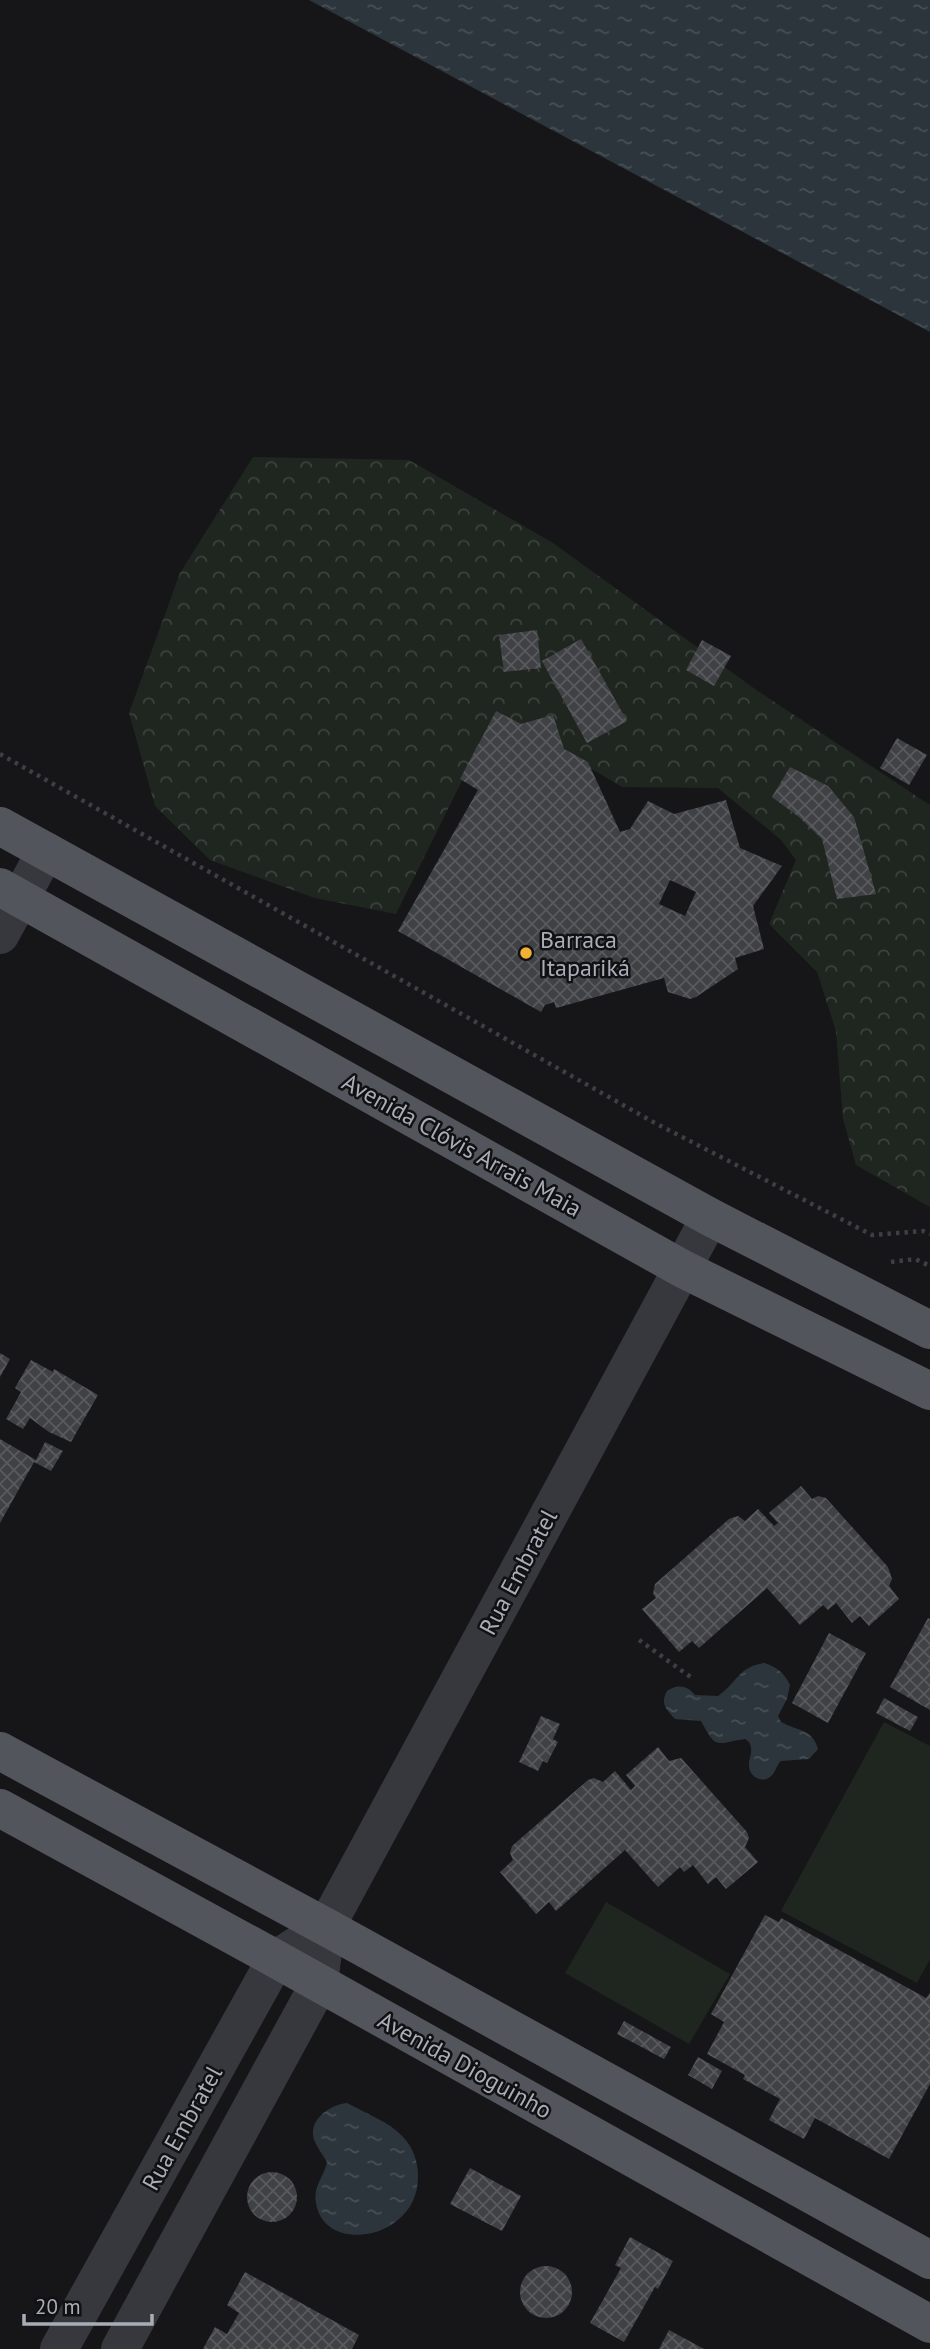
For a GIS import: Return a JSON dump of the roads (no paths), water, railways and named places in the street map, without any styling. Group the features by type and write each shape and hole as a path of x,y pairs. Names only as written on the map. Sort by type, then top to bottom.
{"main road":[{"path":"0,826 710,1217 930,1329"},
{"name":"Avenida Clóvis Arrais Maia","path":"10,892 683,1269 930,1391"},
{"path":"0,1751 326,1927 930,2260"},
{"name":"Avenida Dioguinho","path":"0,1808 930,2324"}],"street":[{"path":"0,935 10,892 46,851"},
{"name":"Rua Embratel","path":"120,2349 319,1984 326,1927 710,1217"},
{"name":"Rua Embratel","path":"59,2349 276,1959 326,1927"}],"water":[{"path":"309,0 930,0 930,332"},
{"path":"764,1663 780,1671 790,1685 787,1699 778,1716 781,1722 804,1731 816,1742 818,1749 809,1759 781,1761 769,1778 761,1779 754,1776 749,1769 751,1750 745,1739 718,1743 701,1721 675,1719 667,1709 664,1699 667,1691 675,1687 686,1687 695,1695 718,1696 743,1672"},
{"path":"347,2103 384,2122 407,2141 414,2155 418,2176 414,2198 404,2215 388,2227 352,2235 335,2230 323,2220 315,2197 327,2162 315,2142 314,2127 327,2110"}],"place":[{"name":"Barraca Itapariká","path":"526,953"}]}
